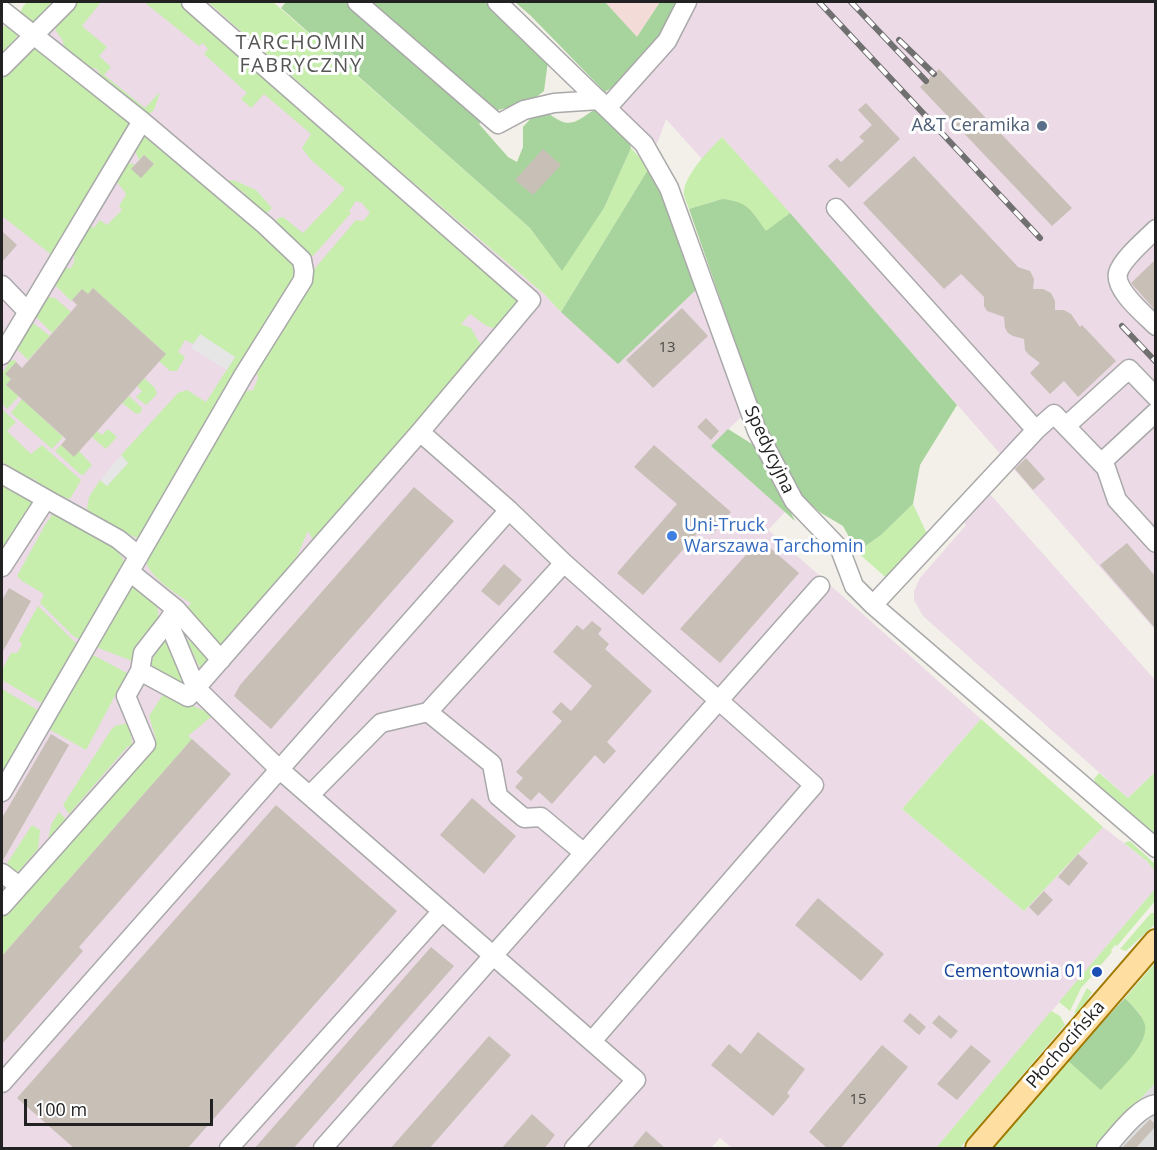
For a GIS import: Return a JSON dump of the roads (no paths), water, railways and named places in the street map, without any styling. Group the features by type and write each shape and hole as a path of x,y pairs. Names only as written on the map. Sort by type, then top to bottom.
{"main road":[{"name":"Płochocińska","path":"976,1149 1155,941"}],"street":[{"path":"2,67 67,2"},
{"path":"140,671 188,697 420,432 531,300 191,2"},
{"path":"357,2 498,124 524,110 555,103 603,104 667,41 687,2"},
{"name":"Spedycyjna","path":"497,2 644,144 669,188 757,431 794,501 840,549 854,586 1155,848"},
{"path":"2,10 142,121 265,225 302,260 304,271 303,280 243,376 2,792"},
{"path":"2,355 142,121"},
{"path":"836,208 1036,430"},
{"path":"1155,229 1127,258 1118,272 1119,284 1127,296 1155,326"},
{"path":"2,285 27,311"},
{"path":"1066,426 1129,369 1155,397"},
{"path":"1101,463 1155,412"},
{"path":"873,604 1036,430 1054,414 1106,468 1117,500 1155,543"},
{"path":"420,432 814,785 592,1041"},
{"path":"2,474 118,539 172,615 220,660"},
{"path":"2,567 46,499"},
{"path":"2,1083 509,510"},
{"path":"310,795 381,723 428,712 564,563"},
{"path":"323,1149 820,586"},
{"path":"2,906 146,744 126,696 140,671 143,653 172,615"},
{"path":"172,615 196,688 279,769 636,1080 574,1149"},
{"path":"428,712 492,765 498,796 524,818 541,817 584,853"},
{"path":"2,873 19,886"},
{"path":"229,1149 442,911"},
{"path":"1106,1149 1141,1111 1155,1104"}],"railway":[{"path":"819,2 1040,238"},
{"path":"851,2 926,81"},
{"path":"899,40 934,74"},
{"path":"1122,326 1156,362"}],"place":[{"name":"A&T Ceramika","path":"1042,126"},
{"name":"Uni-Truck Warszawa Tarchomin","path":"672,536"},
{"name":"Cementownia 01","path":"1097,972"}],"district":[{"name":"TARCHOMIN FABRYCZNY","path":"301,54"}]}
